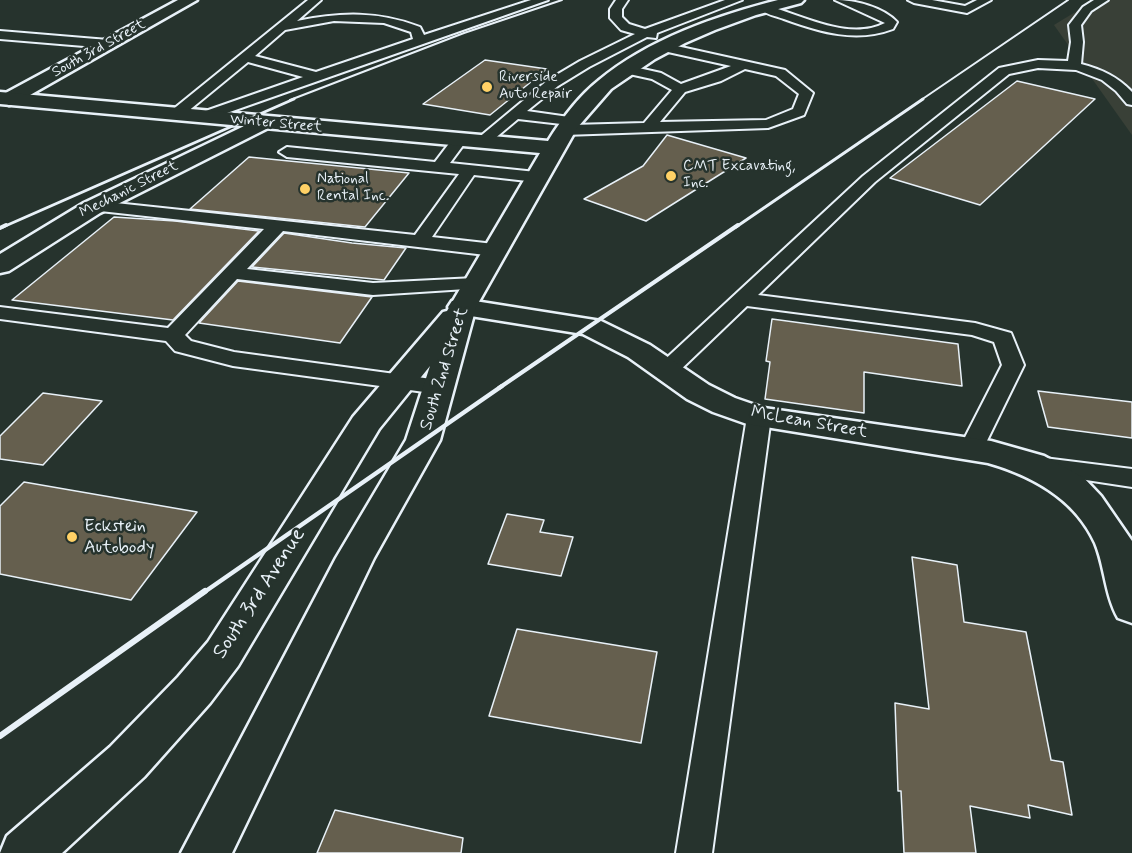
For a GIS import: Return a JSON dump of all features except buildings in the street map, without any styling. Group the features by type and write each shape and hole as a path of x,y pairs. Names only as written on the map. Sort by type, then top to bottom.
{"street":[{"path":"162,0 187,1"},
{"name":"South 2nd Street","path":"206,853 355,558 423,440 469,296 568,125 604,85 625,69 669,44 766,7 796,0"},
{"name":"South 3rd Street","path":"5,99 187,1"},
{"name":"Winter Street","path":"5,99 553,148"},
{"name":"Mechanic Street","path":"0,265 97,206 263,123"},
{"name":"McLean Street","path":"469,296 591,327 619,339 698,392 724,405 759,417 971,449 1010,456 1032,464 1071,487 1088,505 1113,541 1132,607"},
{"name":"South 3rd Avenue","path":"25,853 127,762 194,690 223,654 365,424 469,296"}],"lane":[{"path":"176,114 315,0"},
{"path":"202,117 420,40 542,0"},
{"path":"516,114 568,125 648,127 768,124 799,112 806,93 780,73 669,44 646,33 625,27 616,18 616,9 622,0"},
{"path":"482,142 562,77 600,54 646,33 736,0"},
{"path":"742,0 834,30 868,33 889,26 891,22 841,0"},
{"path":"914,0 967,10 986,0"},
{"path":"1074,67 1077,42 1075,25 1087,9 1102,0"},
{"path":"282,27 341,17 363,17 404,24 416,30 420,40"},
{"path":"0,35 108,44"},
{"path":"245,57 318,77"},
{"path":"667,370 869,179 1004,71 1024,64 1046,63 1092,70 1109,79 1132,101"},
{"path":"648,127 680,89 716,78 746,64"},
{"path":"625,69 656,76 680,89"},
{"path":"203,92 240,103"},
{"path":"439,167 459,140"},
{"path":"287,152 536,177"},
{"path":"420,241 470,170"},
{"path":"97,206 494,250"},
{"path":"173,335 278,226"},
{"path":"232,273 373,289 469,296"},
{"path":"741,299 975,329 1003,338 1013,365 971,449"},
{"path":"0,313 173,335 183,346 233,359 439,387"},
{"path":"694,853 759,417"},
{"name":"McLean Street","path":"1032,464 1132,478"}],"shaded area":[{"path":"1095,0 1132,0 1132,135 1054,25"}],"railway":[{"path":"290,100 464,33 562,0"},
{"path":"921,100 1068,0"},
{"path":"3,227 294,99"},
{"path":"736,227 923,99"},
{"path":"0,228 6,225"},
{"path":"499,388 738,225"},
{"path":"203,593 502,386"},
{"path":"0,736 205,591"}],"place":[{"name":"Riverside Auto Repair","path":"487,87"},
{"name":"CMT Excavating, Inc.","path":"671,176"},
{"name":"National Rental Inc.","path":"305,189"},
{"name":"Eckstein Autobody","path":"72,537"}]}
